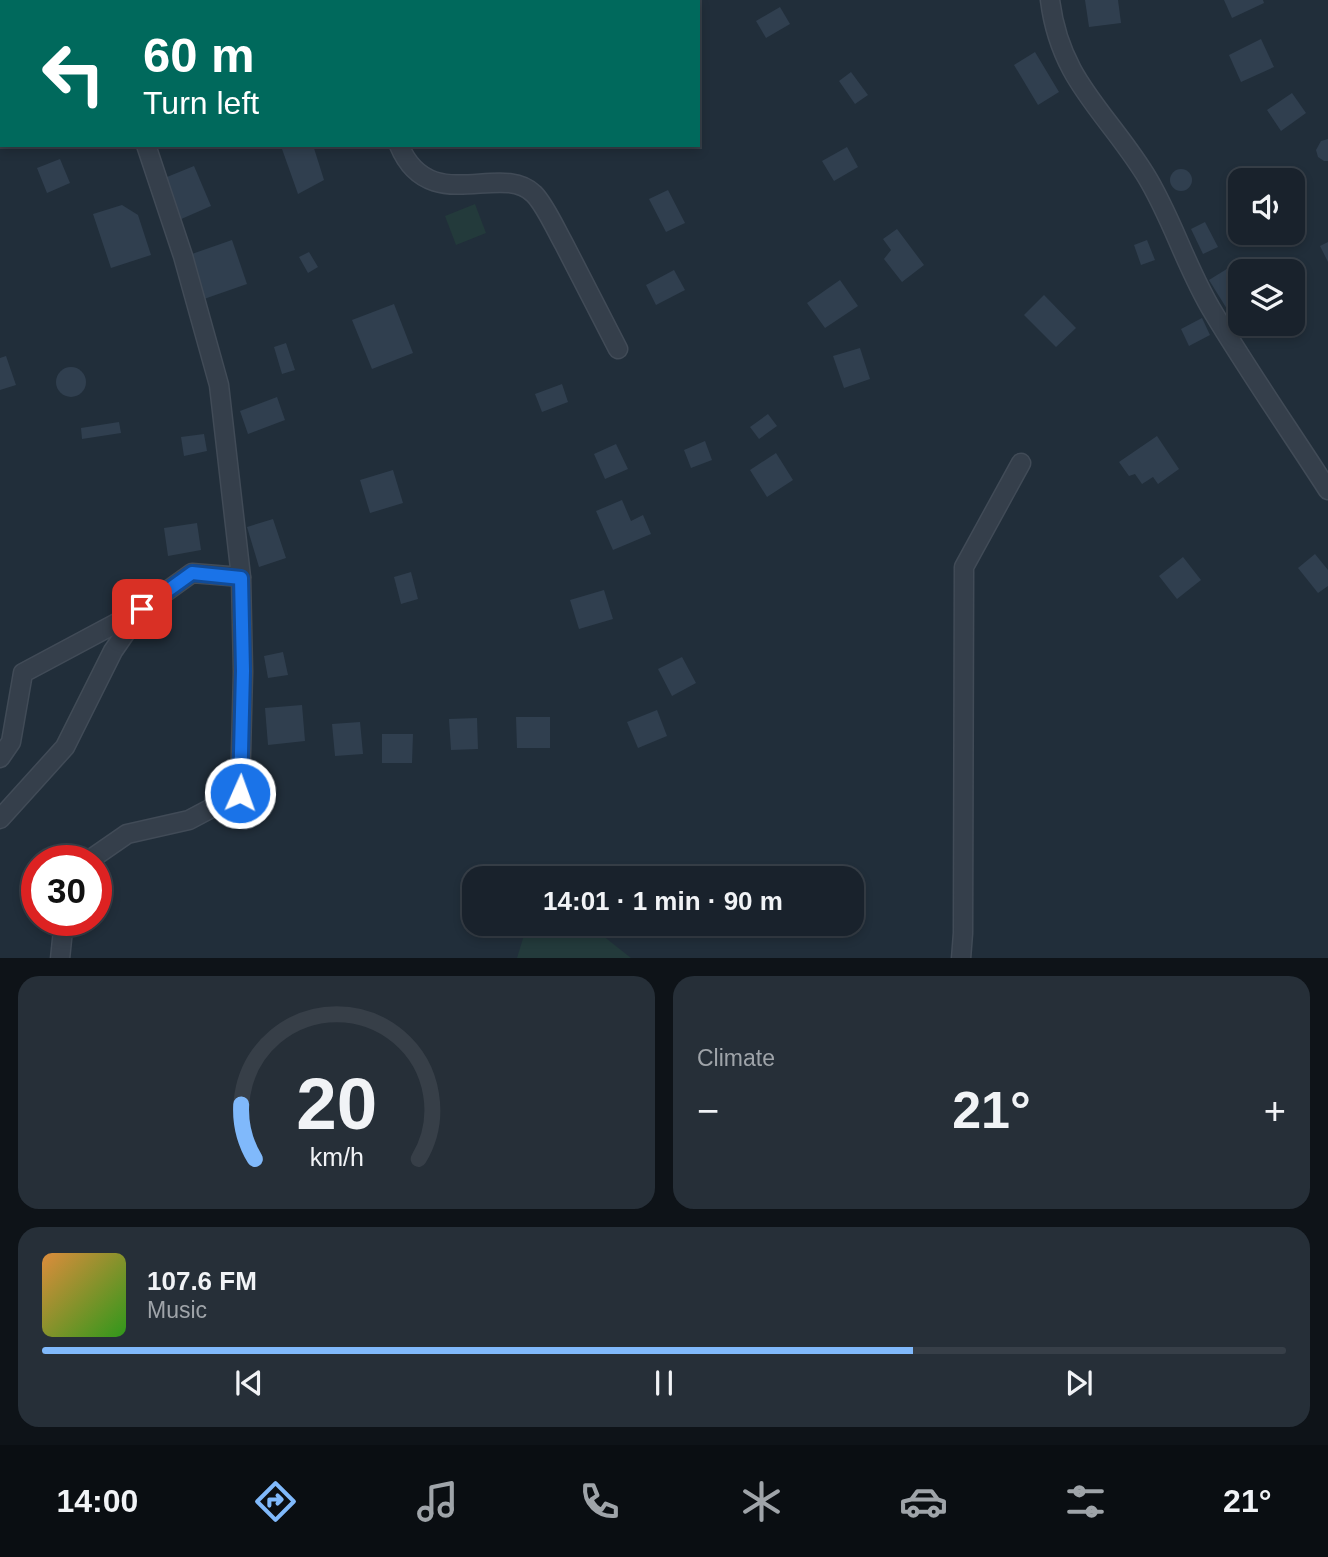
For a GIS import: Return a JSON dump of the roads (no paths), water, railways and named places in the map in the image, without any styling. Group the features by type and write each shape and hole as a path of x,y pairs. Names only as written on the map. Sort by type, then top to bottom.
{"street":[{"path":"1050,0 1056,34 1076,81 1146,176 1212,310 1328,490"},
{"path":"111,845 127,834 188,820 240,793 243,671 241,578 219,386 183,256 147,147"},
{"path":"400,147 424,178 451,185 515,183 533,193 553,224 618,349"},
{"path":"961,958 964,567 1021,463"},
{"path":"0,758 11,742 23,673 142,609 192,573 241,578"},
{"path":"0,819 65,747 113,651 142,609"},
{"path":"60,958 62,936"}]}
